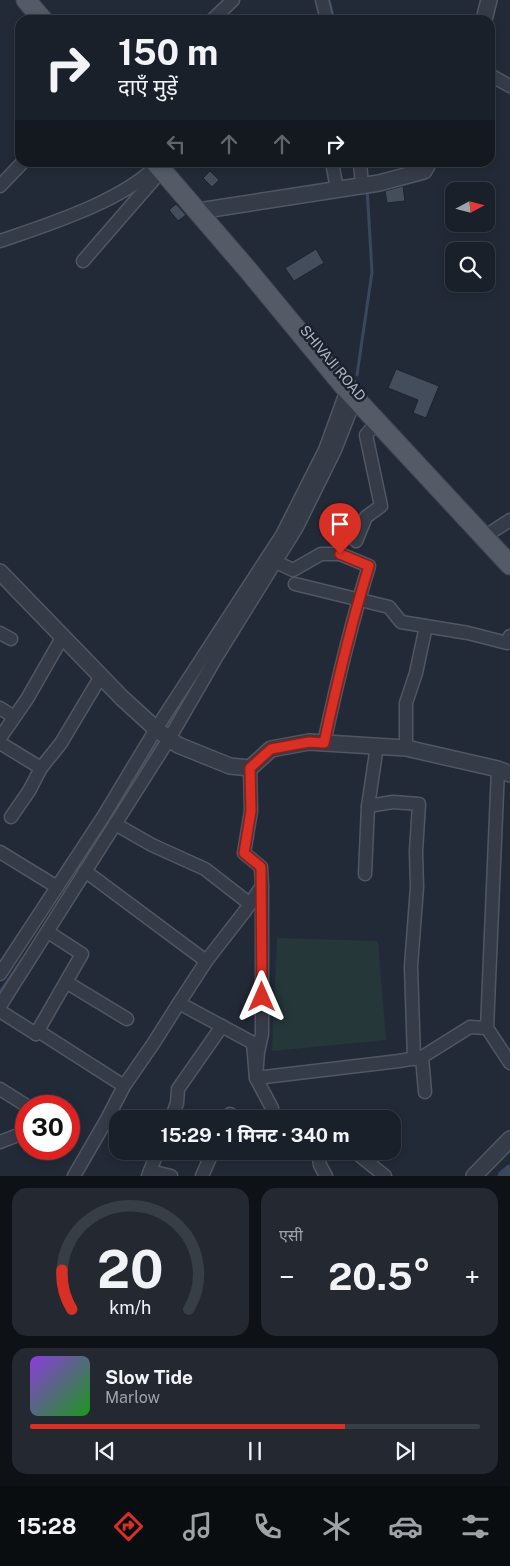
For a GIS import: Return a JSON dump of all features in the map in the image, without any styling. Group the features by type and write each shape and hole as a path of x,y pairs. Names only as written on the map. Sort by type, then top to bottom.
{"main road":[{"path":"19,0 31,15"},
{"path":"26,0 38,15"},
{"name":"SHIVAJI ROAD","path":"162,167 202,212 352,391 486,535 510,556"},
{"path":"352,391 377,422 486,535 510,565"}],"street":[{"path":"217,15 233,0"},
{"path":"322,0 326,15"},
{"path":"485,15 489,0"},
{"path":"495,78 510,86"},
{"path":"0,186 18,167"},
{"path":"0,241 49,224 108,199 157,167"},
{"path":"83,261 158,167"},
{"path":"333,167 338,189"},
{"path":"362,167 368,185"},
{"path":"202,212 368,185 424,171 426,167"},
{"path":"0,974 103,817 163,735 217,656 276,562 297,527 335,450 352,391"},
{"path":"0,1006 115,824 163,735 282,536 352,391"},
{"path":"356,541 366,517 381,506 366,435 377,422"},
{"path":"486,535 510,520"},
{"path":"276,562 293,570 321,554 340,554 369,566 324,743"},
{"path":"0,572 101,676 163,735 178,745 230,766 250,768 271,749 309,742 406,748 504,772 487,1028 510,1063"},
{"path":"295,584 390,607 401,622 468,633 507,643 510,636"},
{"path":"406,748 406,703 416,673 426,626"},
{"path":"0,738 27,699 63,636"},
{"path":"11,816 29,791 41,768 61,743 101,676"},
{"path":"0,708 14,717"},
{"path":"0,743 41,768"},
{"path":"364,874 368,806 377,746"},
{"path":"250,768 251,811 244,853 261,867 262,886 262,1034 258,1052 256,1078"},
{"path":"368,806 393,802 419,804 416,852 417,886 411,966 418,1058 425,1092"},
{"path":"115,824 152,845 205,869 250,904"},
{"path":"0,852 57,887"},
{"path":"85,871 206,962"},
{"path":"74,1176 124,1086 206,962 262,886"},
{"path":"36,1034 82,954 48,932"},
{"path":"66,982 126,1019"},
{"path":"179,1003 253,1043 256,1078 272,1110"},
{"path":"0,1011 36,1034 38,1032 124,1086"},
{"path":"174,1110 178,1089 222,1026"},
{"path":"256,1078 418,1058 470,1027 487,1028"},
{"path":"0,1089 15,1098"},
{"path":"0,1142 15,1136"},
{"path":"474,1176 510,1139"},
{"path":"154,1160 149,1174 171,1176"},
{"path":"202,1176 209,1160"},
{"path":"319,1160 326,1176"},
{"path":"365,1160 385,1176"}],"shaded area":[{"path":"277,938 378,941 386,1040 272,1051"}],"building":[{"path":"210,171 219,180 212,187 203,178"},
{"path":"403,186 405,201 387,203 385,191"},
{"path":"176,204 186,215 178,221 169,210"},
{"path":"316,249 324,263 294,281 285,268"},
{"path":"396,369 439,386 426,418 413,413 418,400 388,388"}],"waterway":[{"path":"329,0 333,15"},
{"path":"357,375 372,272 367,188"},
{"path":"165,730 201,671"},
{"path":"124,793 161,738"},
{"path":"100,837 121,799"},
{"path":"0,992 23,958"},
{"path":"503,1176 510,1170"}],"route":[{"path":"262,997 261,867 244,853 251,811 250,768 271,749 309,742 324,743 342,664 369,566 340,554"}]}
